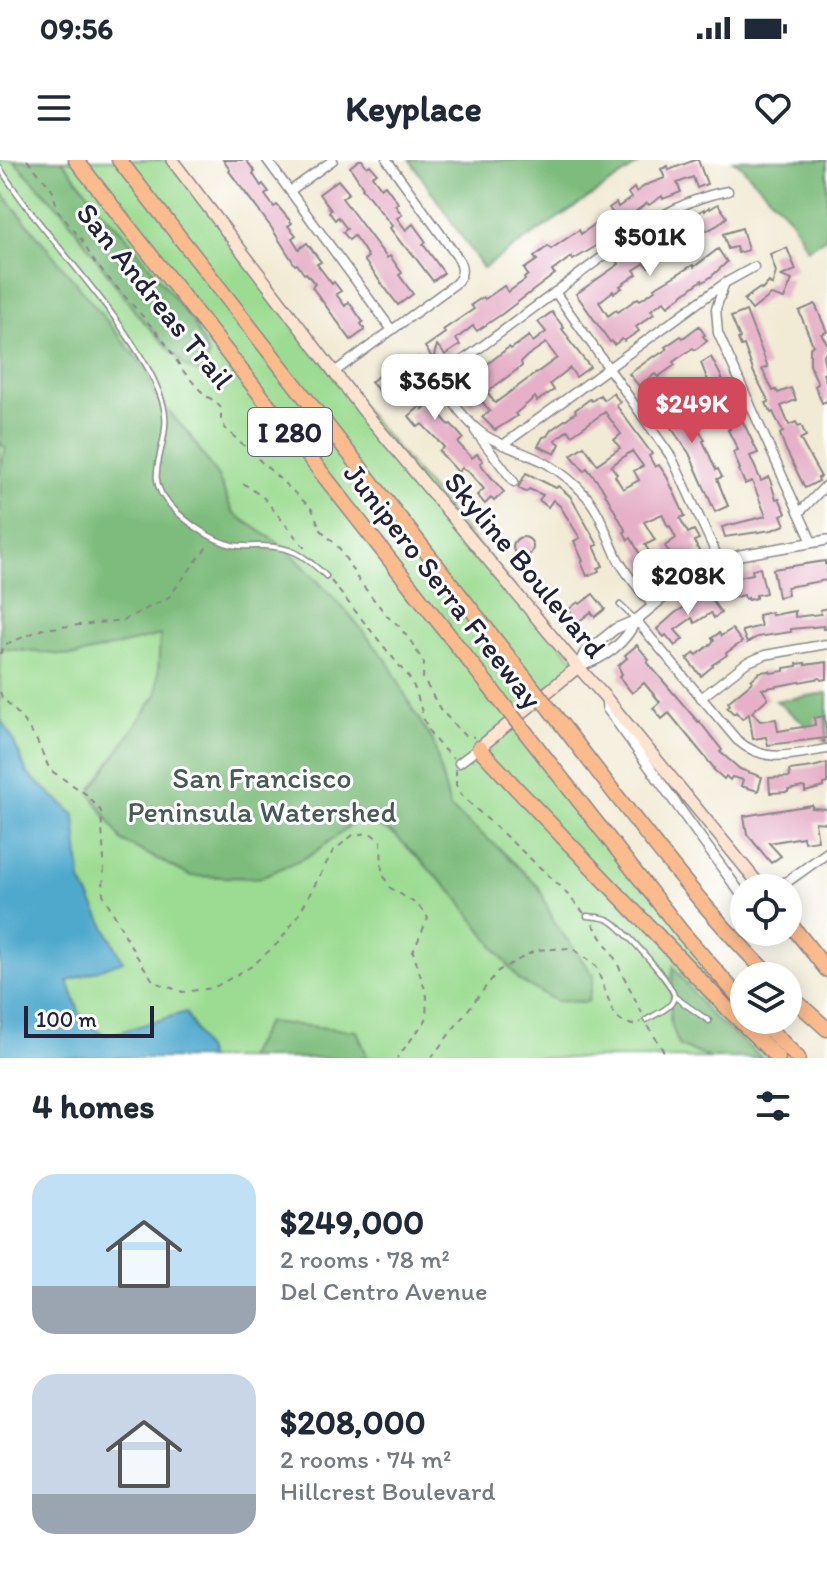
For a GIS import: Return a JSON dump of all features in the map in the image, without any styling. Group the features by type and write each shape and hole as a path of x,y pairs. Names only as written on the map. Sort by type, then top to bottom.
{"highway":[{"name":"Junipero Serra Freeway","path":"76,160 681,931 730,987"},
{"name":"Junipero Serra Freeway","path":"119,160 691,889 757,962"},
{"path":"479,748 778,1058"},
{"path":"802,938 827,970"},
{"path":"802,1007 827,1029"},
{"path":"774,1034 798,1058"}],"main road":[{"name":"Skyline Boulevard","path":"172,160 333,373 751,874"},
{"path":"479,748 578,667"}],"street":[{"path":"267,160 392,330"},
{"path":"290,191 333,160"},
{"path":"333,373 455,284 462,272 458,258 387,160"},
{"path":"514,482 453,401 449,391 452,371 629,237 667,213 709,195 728,191"},
{"path":"503,445 725,283 754,267"},
{"path":"725,283 716,309 718,333 812,542"},
{"path":"555,292 672,458 720,562"},
{"path":"468,420 480,432 560,472 586,496 624,570 653,606"},
{"path":"799,513 827,484"},
{"path":"578,667 605,656 630,633 636,620 653,606 680,584 720,562 759,551 827,540"},
{"path":"636,620 737,740 756,753 779,757 827,749"},
{"path":"701,698 746,663 765,655 827,644"},
{"name":"Skyline Boulevard","path":"606,698 607,708 730,879"},
{"path":"459,763 479,748"},
{"path":"799,874 827,853"}],"lane":[{"path":"0,168 101,298 155,383 165,409 166,426 156,473 158,489 170,506 213,537 233,545 279,546 305,556 326,576"},
{"path":"620,605 636,620"},
{"path":"587,916 610,920 656,967 675,997 709,1021"},
{"path":"646,1020 663,1010 675,997"}],"path":[{"name":"San Andreas Trail","path":"27,160 52,189 58,211 81,239 95,263 162,338 184,372 221,408 225,428 312,509 323,533 337,544 364,587 403,631 424,661 423,676 438,706 464,735 477,737 479,748"},
{"path":"243,483 264,498 309,554"},
{"path":"0,654 4,645 43,629 124,620 169,597 213,537"},
{"path":"326,576 410,679 431,735 459,763 456,781 463,797 558,884 587,916 614,957 668,1058"},
{"path":"0,692 36,739 50,770 86,794 101,811 103,894 154,982 183,992 213,988 252,966 279,942 298,916 333,851 353,835 370,833 381,841 382,872 389,887 418,905 428,918 413,952 427,996 426,1020 397,1058"},
{"path":"431,1058 498,971 536,950 572,948 596,966 613,1012 620,1020 632,1025 646,1020"}],"green space":[{"name":"San Francisco Peninsula Watershed","path":"0,160 172,160 333,373 581,668 515,719 730,986 730,1034 774,1034 798,1058 0,1058"},
{"path":"13,160 62,160 95,205 126,236 193,322 209,356 204,374 187,368 136,313 63,212"},
{"path":"410,160 645,160 483,268"},
{"path":"733,160 827,160 827,238 807,249 791,219"},
{"path":"0,190 146,369 155,396 189,434 218,477 233,513 287,549 349,614 388,662 433,741 450,808 500,849 539,887 554,922 594,976 588,1002 556,1001 520,981 455,895 395,835 362,817 311,855 260,878 190,876 122,841 90,792 157,694 160,635 75,656 0,650 0,468 6,448 0,443"},
{"path":"827,693 827,742 776,701"},
{"path":"673,966 708,1013 762,1058 710,1058 679,1046 670,1020"},
{"path":"267,1022 357,1031 368,1058 247,1058"}],"water":[{"path":"0,719 12,737 27,773 75,815 81,881 123,961 68,981 82,1019 106,1036 186,1012 209,1058 0,1058"}],"building":[{"path":"223,160 246,160 261,186 263,184 269,192 265,195 292,223 288,226 296,235 292,238 299,249 307,243 321,262 317,264 341,291 336,294 345,306 349,302 365,330 351,340 312,287 315,284 295,265"},
{"path":"359,160 367,167 370,165 377,173 372,176 381,188 385,185 398,203 395,205 402,215 397,218 406,230 413,224 426,242 423,244 444,273 433,281 362,188 350,167"},
{"path":"698,160 707,184 697,188 693,177 677,183 681,192 663,199 662,196 649,205 647,203 636,211 639,214 593,248 573,260 571,257 552,271 555,274 502,314 477,331 473,326 456,339 460,345 445,355 437,345 433,359 425,347 445,333 443,330 474,309 471,305 504,286 508,292 525,280 528,275 524,269 537,260 534,257 548,246 551,249 579,230 581,234 612,212 609,208 616,203 618,207 631,198 628,193 634,188 636,192 665,178 661,169 668,166 669,170"},
{"path":"338,180 349,193 342,198 387,258 390,256 413,294 398,305 364,260 368,257 362,247 354,236 349,240 343,232 347,229 338,217 335,220 319,194"},
{"path":"718,204 727,217 718,225 707,231 702,224 686,232 688,236 670,245 672,248 665,253 661,248 650,256 655,262 648,267 645,263 634,270 637,274 620,286 622,288 599,302 608,316 638,298 640,300 718,249 727,262 668,306 664,301 651,310 654,314 636,327 639,331 614,345 610,342 576,294 661,229 664,234 674,224"},
{"path":"742,228 748,250 738,253 736,247 728,249 723,234"},
{"path":"787,248 796,270 781,276 792,280 784,299 771,295 752,310 744,300 760,288 762,290 769,282 772,285 776,272 770,254"},
{"path":"815,304 827,332 821,334 827,343 823,356 826,372 823,374 827,384 827,401 822,403 810,365 810,348 813,345 799,311"},
{"path":"746,311 768,367 762,369 773,391 778,393 791,388 796,400 781,406 789,425 796,422 798,426 801,425 806,436 800,439 821,477 805,488 786,450 780,434 783,432 766,403 769,402 744,345 741,346 738,339 731,317"},
{"path":"552,312 590,367 576,377 570,368 550,384 554,390 537,401 535,397 515,414 517,416 495,430 482,417 490,411 480,399 471,405 461,390 469,385 466,381 509,347 511,349 529,336 533,342 546,332 538,322","holes":["546,343 557,358 495,403 487,392"]},
{"path":"699,326 707,341 673,362 675,365 658,377 655,374 639,386 629,374 681,336 683,338"},
{"path":"418,357 433,361 430,371 436,372 433,380 427,378 424,403 397,400 398,386 385,398 371,382 385,367 414,370"},
{"path":"711,357 758,453 750,456 761,481 769,477 776,499 779,498 786,513 781,515 785,525 725,537 722,527 766,516 752,481 745,484 739,470 733,452 738,450 730,429 707,393 711,391 710,386 701,363"},
{"path":"662,389 665,394 669,391 685,414 691,410 696,418 693,419 722,477 717,479 728,506 715,512 689,453 650,398"},
{"path":"613,393 620,402 616,405 652,454 649,456 655,467 659,465 667,477 685,516 680,518 688,533 694,530 699,539 694,541 699,551 649,577 638,558 641,556 631,538 628,540 601,486 587,468 584,471 571,455 584,446 597,464 620,448 614,440 621,434 605,412 572,435 568,430 555,440 560,444 555,454 538,446 543,437 590,399 592,401 600,395 604,400","holes":["632,451 643,466 634,471 639,480 623,489 611,466","662,514 676,538 665,546 669,552 655,560 645,545 655,540 644,522"]},
{"path":"424,403 423,409 431,404 451,424 463,438 458,443 472,458 477,454 483,461 480,463 504,492 494,501 491,498 485,504 477,495 484,489 467,470 462,468 458,472 439,451 444,447 422,424 418,427 409,416"},
{"path":"526,473 556,488 558,486 570,496 598,545 594,546 603,566 598,568 599,571 587,576 574,541 580,538 560,506 553,500 548,507 539,500 543,495 518,488"},
{"path":"523,537 530,540 533,547 530,554 523,557 516,554 513,547 516,540"},
{"path":"825,561 827,580 787,587 788,595 778,597 773,569"},
{"path":"760,568 766,593 748,600 744,595 723,600 718,586 753,574 752,570"},
{"path":"707,593 721,613 714,618 711,613 695,623 692,618 675,630 683,639 675,646 657,629 675,613"},
{"path":"593,594 605,609 595,617 591,612 578,622 568,610"},
{"path":"827,608 827,629 823,626 791,629 791,632 757,637 747,643 742,631 761,626 758,615 795,611 795,617 821,614 820,610"},
{"path":"732,629 742,642 701,676 687,659 711,644 712,638 719,633 721,636"},
{"path":"637,645 649,660 647,662 722,750 720,752 740,769 762,777 758,791 741,786 743,780 732,777 730,780 726,776 724,779 713,769 669,713 662,719 653,708 660,702 644,683 632,693 619,677 622,674 618,666"},
{"path":"827,662 827,679 762,689 768,698 752,712 760,721 776,719 778,731 815,725 814,718 824,716 827,738 768,745 766,737 753,739 749,714 742,719 727,707 730,705 728,702 760,672 771,673 797,664"},
{"path":"827,763 827,783 824,787 805,792 802,787 770,793 769,778 790,777 789,770"},
{"path":"812,805 812,808 827,809 827,823 815,822 818,840 804,842 803,837 769,843 781,856 771,863 747,834 744,816"}]}
